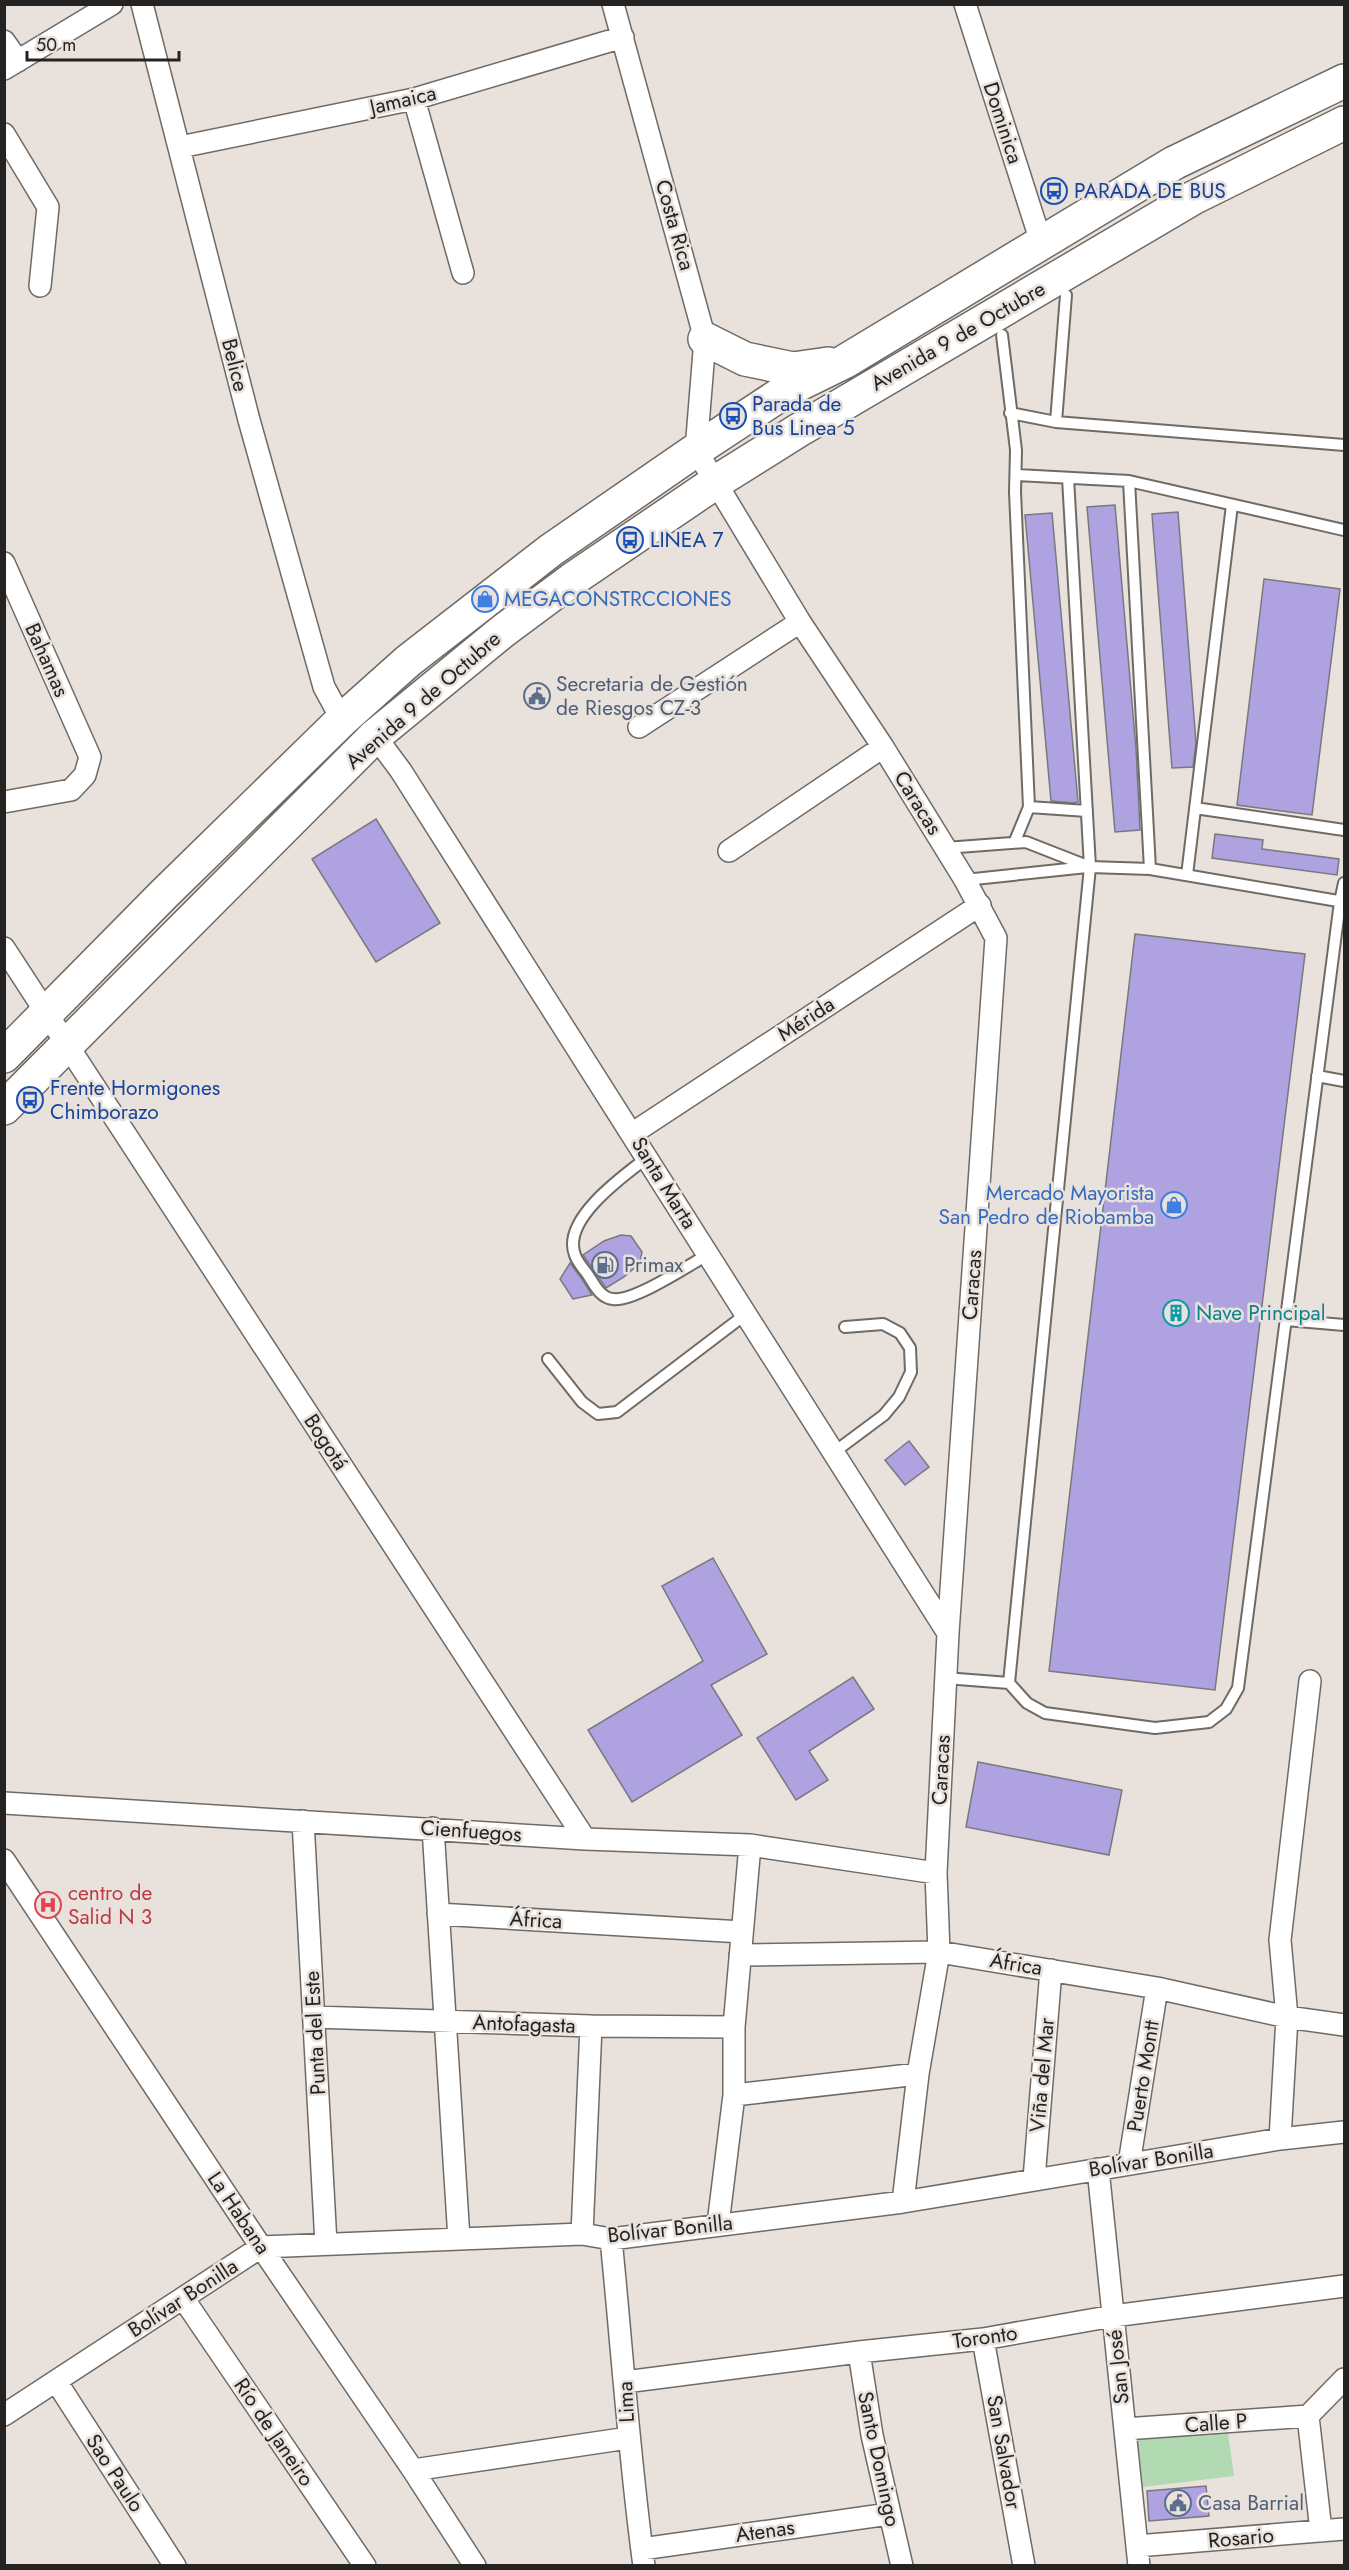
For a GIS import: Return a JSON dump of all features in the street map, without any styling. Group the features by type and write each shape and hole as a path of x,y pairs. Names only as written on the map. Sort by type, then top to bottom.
{"main road":[{"name":"Avenida 9 de Octubre","path":"4,1056 164,894 342,720 408,661 551,550 788,390 844,362 1174,163 1344,81"},
{"name":"Avenida 9 de Octubre","path":"4,1108 375,736 503,631 573,579 716,482 809,424 1193,198 1344,123"},
{"path":"705,339 745,358 793,369 844,362"}],"street":[{"path":"4,41 11,65 112,4"},
{"name":"Belice","path":"142,4 249,420 324,687 342,720"},
{"name":"Costa Rica","path":"613,4 705,339 696,450"},
{"name":"Dominica","path":"965,4 1041,242"},
{"name":"Jamaica","path":"180,147 414,99 622,37"},
{"path":"414,99 463,273"},
{"path":"4,134 48,207 40,286"},
{"name":"Caracas","path":"696,450 800,622 883,747 965,880 996,938 945,1678 936,1873 939,1952 918,2074 903,2202"},
{"name":"Bahamas","path":"4,563 90,757 85,776 71,789 4,802"},
{"path":"639,727 800,622"},
{"name":"Santa Marta","path":"375,736 401,771 633,1133 948,1633"},
{"path":"729,851 883,747"},
{"name":"Mérida","path":"633,1133 980,905"},
{"path":"4,948 47,1014"},
{"name":"Bogotá","path":"47,1014 585,1839"},
{"path":"1280,2139 1287,2017 1280,1940 1310,1681"},
{"name":"Cienfuegos","path":"4,1803 585,1839 750,1845 936,1873"},
{"name":"Punta del Este","path":"303,1821 327,2244"},
{"path":"433,1828 459,2239"},
{"path":"718,2224 734,2096 734,2027 750,1845"},
{"name":"La Habana","path":"4,1860 475,2565"},
{"name":"África","path":"438,1914 742,1932"},
{"name":"África","path":"740,1955 939,1952 1157,1988 1287,2017 1344,2025"},
{"name":"Viña del Mar","path":"1034,2179 1051,1970"},
{"name":"Puerto Montt","path":"1129,2164 1157,1988"},
{"name":"Antofagasta","path":"314,2017 591,2026 734,2027"},
{"path":"582,2234 591,2026"},
{"path":"734,2096 918,2074"},
{"name":"Bolívar Bonilla","path":"4,2415 261,2247 582,2234 611,2239 903,2202 1280,2139 1344,2132"},
{"name":"San José","path":"1098,2169 1138,2556"},
{"name":"Lima","path":"611,2239 628,2438 643,2557"},
{"name":"Toronto","path":"625,2382 983,2338 1113,2316 1344,2286"},
{"name":"Río de Janeiro","path":"183,2298 365,2565"},
{"name":"San Salvador","path":"983,2338 1024,2565"},
{"name":"Santo Domingo","path":"859,2352 872,2435 902,2565"},
{"path":"1321,2531 1308,2416 1344,2379"},
{"name":"Sao Paulo","path":"56,2381 174,2565"},
{"name":"Calle P","path":"1125,2429 1308,2416"},
{"path":"413,2470 628,2438"},
{"name":"Atenas","path":"643,2557 889,2514"},
{"name":"Rosario","path":"1138,2556 1344,2529"}],"lane":[{"path":"1056,422 1066,295"},
{"path":"1002,335 1017,475 1015,492 1029,807 1015,841"},
{"path":"1010,413 1056,422 1344,445"},
{"path":"1017,475 1129,481 1344,530"},
{"path":"1010,1683 1090,867 1068,478"},
{"path":"1129,481 1150,870"},
{"path":"1187,875 1232,505"},
{"path":"1029,807 1086,811"},
{"path":"1195,808 1344,830"},
{"path":"945,848 1015,841 1026,842 1090,867"},
{"path":"965,880 1090,867 1150,870 1342,902"},
{"path":"945,1678 1010,1683 1027,1703 1045,1713 1155,1728 1209,1722 1226,1709 1238,1688 1344,883"},
{"path":"1317,1076 1344,1081"},
{"path":"648,1157 613,1184 585,1215 573,1234 574,1255 601,1294 613,1299 631,1297 709,1254"},
{"path":"548,1359 582,1402 598,1414 617,1412 746,1314"},
{"path":"1286,1320 1344,1325"},
{"path":"833,1453 884,1415 899,1398 910,1372 910,1348 900,1333 883,1324 845,1327"}],"green space":[{"path":"1227,2426 1234,2476 1143,2487 1137,2436"}],"building":[{"path":"1115,505 1136,749 1140,830 1115,832 1087,507"},
{"path":"1178,512 1196,743 1193,767 1172,768 1152,514"},
{"path":"1052,513 1078,802 1073,803 1051,801 1025,515"},
{"path":"1264,579 1340,589 1312,815 1237,805"},
{"path":"376,819 440,923 376,962 312,859"},
{"path":"1215,834 1263,840 1262,849 1339,859 1337,875 1212,858"},
{"name":"Nave Principal","path":"1135,934 1305,954 1215,1690 1049,1671"},
{"path":"621,1235 631,1236 642,1252 640,1263 624,1277 606,1288 583,1255 604,1241"},
{"path":"570,1263 592,1295 573,1299 560,1279"},
{"path":"909,1441 929,1467 905,1485 885,1460"},
{"path":"713,1558 767,1654 711,1685 742,1735 632,1802 588,1730 703,1661 662,1586"},
{"path":"853,1677 874,1709 809,1751 828,1780 796,1800 757,1738"},
{"path":"978,1762 1122,1790 1109,1855 966,1827"},
{"name":"Casa Barrial","path":"1206,2486 1209,2516 1149,2521 1147,2491"}],"place":[{"name":"PARADA DE BUS","path":"1054,191"},
{"name":"Parada de Bus Linea 5","path":"733,416"},
{"name":"LINEA 7","path":"630,540"},
{"name":"MEGACONSTRCCIONES","path":"485,599"},
{"name":"Secretaria de Gestión de Riesgos CZ-3","path":"537,696"},
{"name":"Frente Hormigones Chimborazo","path":"30,1100"},
{"name":"Mercado Mayorista San Pedro de Riobamba","path":"1174,1205"},
{"name":"Primax","path":"605,1265"},
{"name":"Nave Principal","path":"1176,1313"},
{"name":"centro de Salid N 3","path":"48,1905"},
{"name":"Casa Barrial","path":"1178,2503"}]}
